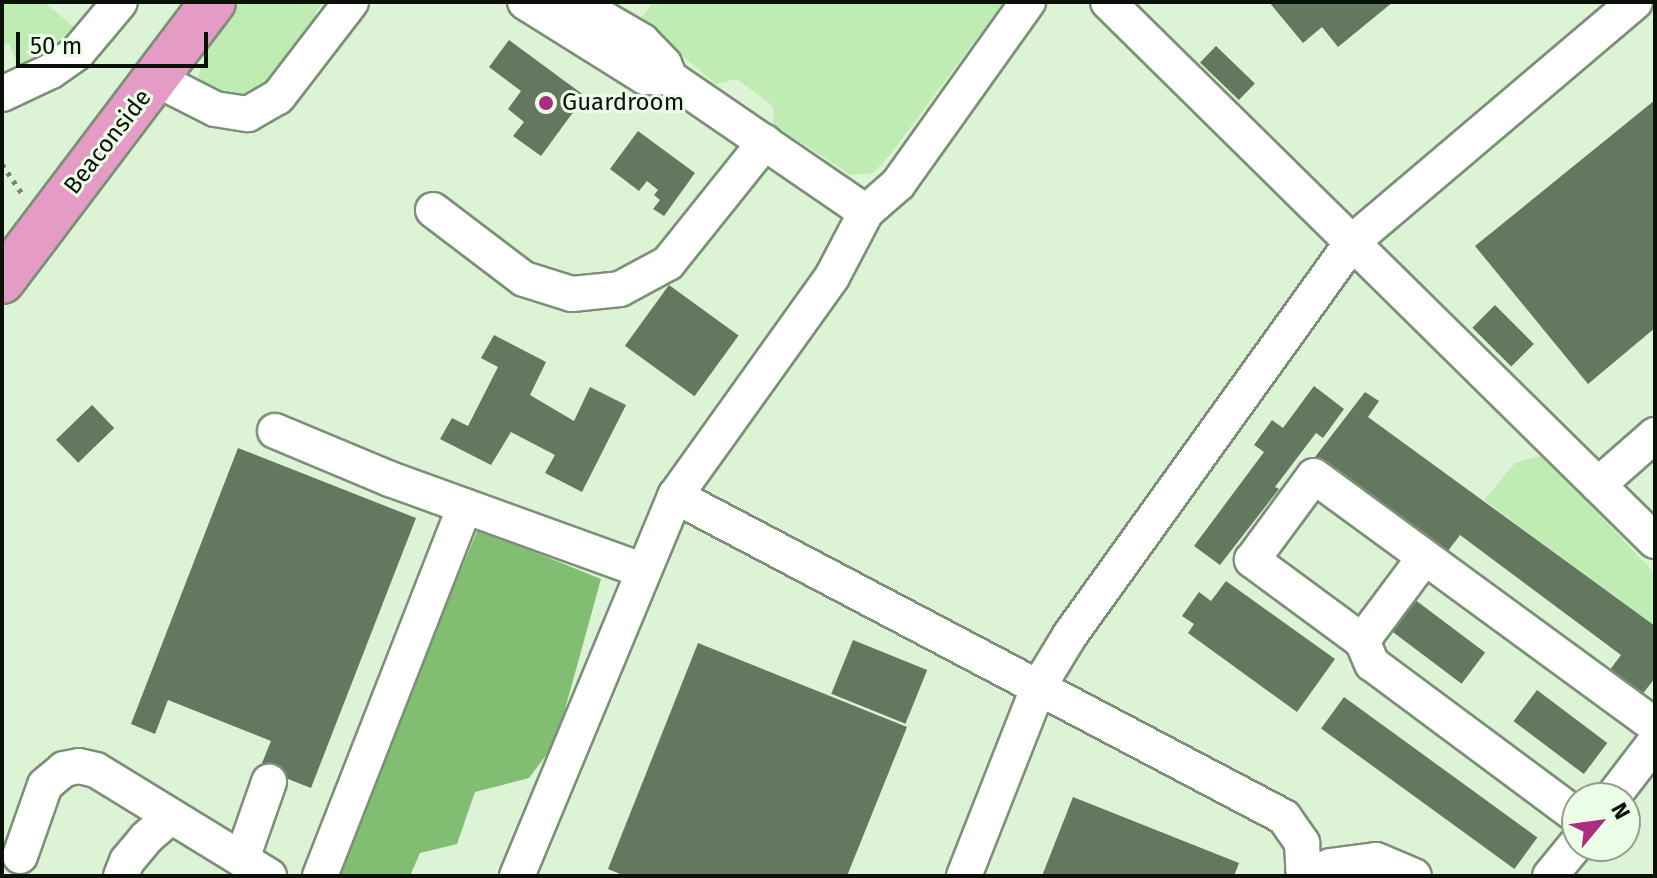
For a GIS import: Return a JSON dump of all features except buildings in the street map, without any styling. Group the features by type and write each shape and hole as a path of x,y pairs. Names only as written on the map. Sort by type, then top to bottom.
{"highway":[{"name":"Beaconside","path":"2,281 213,2"}],"street":[{"path":"2,94 51,71 78,52 120,2"},
{"path":"156,79 215,109 248,114 278,97 351,2"},
{"path":"525,2 645,77 670,78 866,212"},
{"path":"575,2 606,12 642,41 664,64 670,78"},
{"path":"517,876 675,496 832,277 851,248 866,212 898,184 1028,2"},
{"path":"964,876 1039,686 1070,635 1352,242 1635,2"},
{"path":"1124,7 1352,242 1655,541"},
{"path":"433,210 524,279 572,294 620,289 668,263 765,142"},
{"path":"275,431 591,555 642,570"},
{"path":"1598,485 1655,435"},
{"path":"1561,804 1372,664 1362,641 1252,560 1314,476 1655,726"},
{"path":"675,496 1284,817 1319,865 1376,860 1414,876"},
{"path":"320,876 465,506"},
{"path":"1362,641 1424,558"},
{"path":"1624,782 1655,742"},
{"path":"20,856 45,785 64,769 79,766 96,770 255,867 269,782"},
{"path":"121,876 137,849 171,816"}],"path":[{"path":"2,164 24,197"}],"green space":[{"path":"2,2 44,2 75,28 53,48 19,67 9,43 2,45"},
{"path":"241,2 323,2 315,13 320,18 261,95 247,102 206,90 198,77 211,40"},
{"path":"653,2 1004,2 889,156 873,173 851,175 774,125 773,106 737,79 716,84 640,20"},
{"path":"1544,455 1655,574 1655,626 1484,500 1515,463"},
{"path":"478,529 601,579 556,742 529,778 475,792 457,844 420,853 410,876 333,876"}],"place":[{"name":"Guardroom","path":"546,103"}]}
